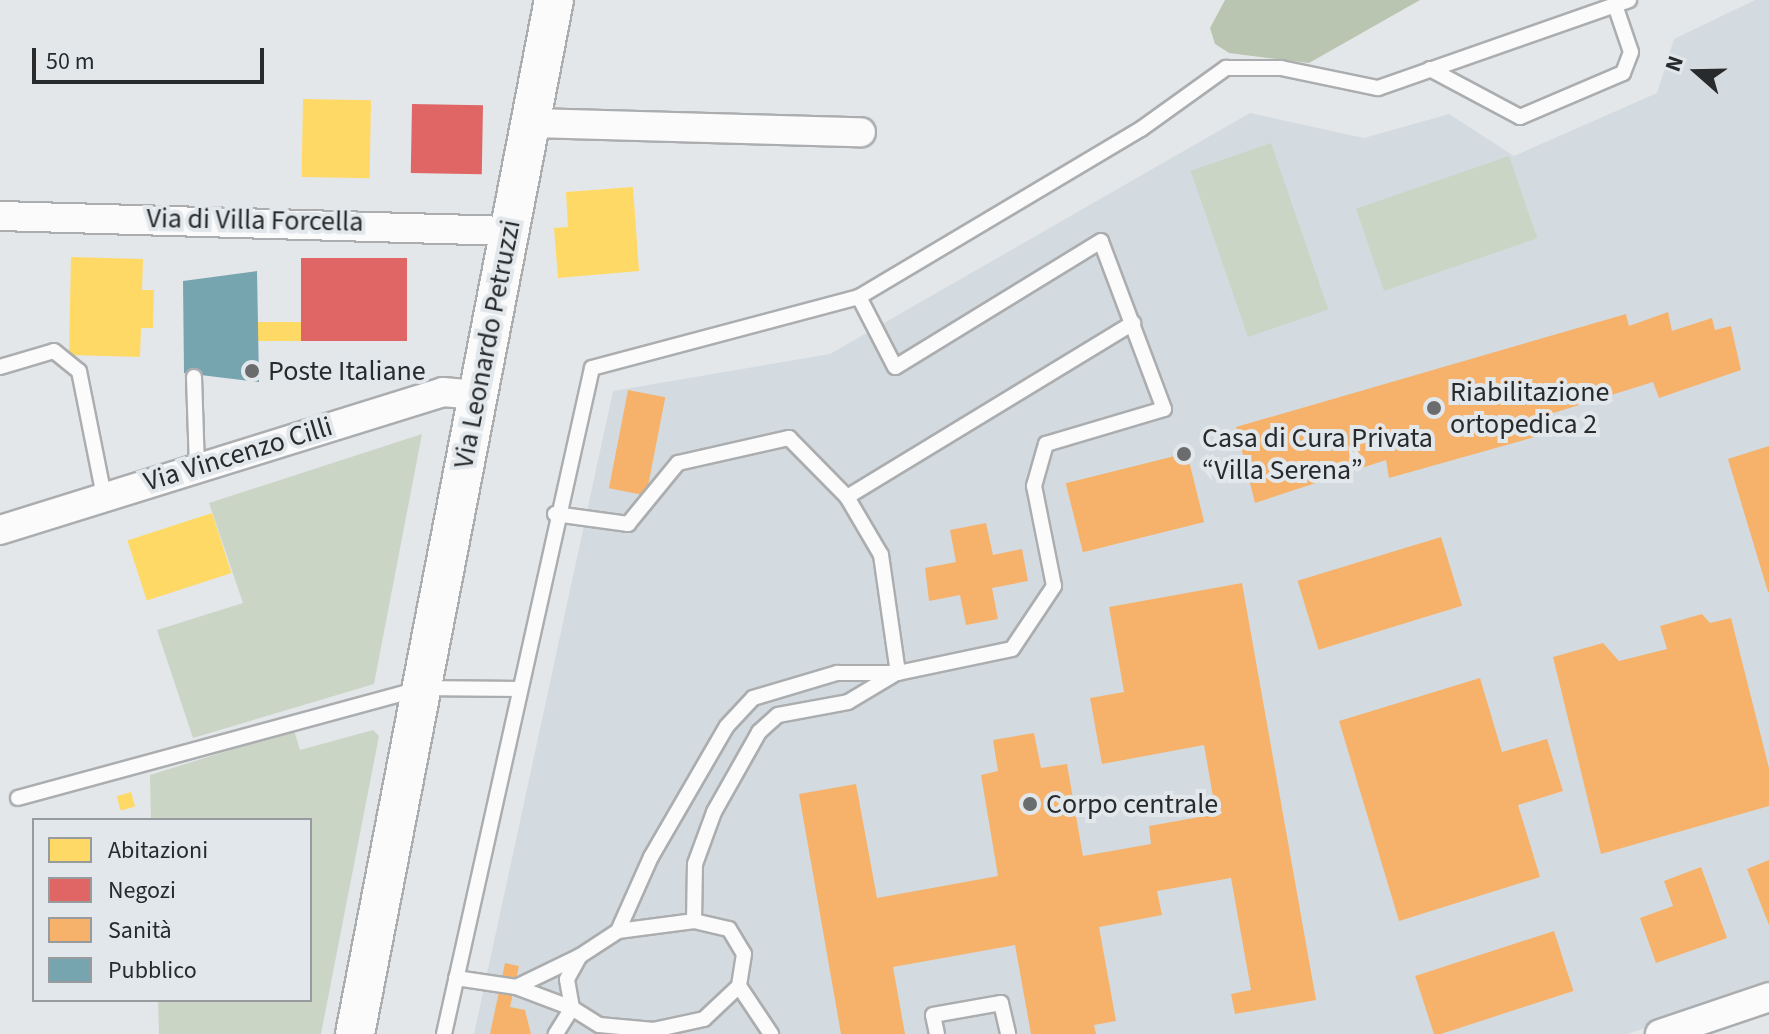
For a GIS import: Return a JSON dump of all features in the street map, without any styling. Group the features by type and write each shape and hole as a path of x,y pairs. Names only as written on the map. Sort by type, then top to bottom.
{"main road":[{"name":"Via Leonardo Petruzzi","path":"355,1034 554,0"}],"street":[{"path":"530,123 861,132"},
{"name":"Via di Villa Forcella","path":"0,216 509,231"},
{"name":"Via Vincenzo Cilli","path":"0,530 197,466 443,392 477,395"},
{"path":"1660,1034 1769,997"}],"lane":[{"path":"444,1034 516,689 592,368 859,297 1141,129 1226,68 1281,68 1378,88 1430,69 1622,2 1631,52 1623,73 1520,117 1430,69"},
{"path":"618,931 651,857 727,726 753,698 837,673 898,673 1012,649 1054,586 1034,486 1046,444 1164,409 1101,241 895,367 859,297"},
{"path":"847,497 1133,323"},
{"path":"0,367 54,351 79,371 104,496"},
{"path":"194,377 197,466"},
{"path":"555,514 628,524 678,463 789,438 847,497 881,555 898,673"},
{"path":"694,921 695,864 714,812 759,732 778,715 848,702 898,673"},
{"path":"18,798 422,688 516,689"},
{"path":"456,978 516,987 572,1008 599,1025 654,1030 704,1019 739,986 744,954 729,929 694,921 618,931 580,956 516,987"},
{"path":"556,1034 572,1008 567,979 580,956"},
{"path":"739,986 771,1034"},
{"path":"937,1034 933,1015 1001,1003 1008,1034"}],"shaded area":[{"name":"Casa di Cura Privata “Villa Serena”","path":"1755,0 1769,0 1769,987 1627,1034 474,1034 613,391 830,354 1250,113 1364,138 1449,114 1514,156 1657,93 1674,39"}],"green space":[{"path":"1225,0 1420,0 1309,63 1229,53 1215,44 1210,28"},
{"path":"1271,143 1328,309 1248,337 1191,171"},
{"path":"1509,156 1537,238 1384,291 1356,209"},
{"path":"422,434 374,684 193,738 157,630 243,603 209,503"},
{"path":"294,730 300,750 373,730 379,736 321,1034 159,1034 158,1002 312,1002 312,818 151,818 150,775"}],"building: Abitazioni":[{"path":"303,99 371,100 370,178 302,177"},
{"path":"633,187 639,271 558,278 554,228 568,227 566,192"},
{"path":"71,257 143,259 142,290 154,290 153,328 141,328 140,357 69,355"},
{"path":"258,322 301,322 301,341 258,341"},
{"path":"212,513 231,573 147,600 127,541"},
{"path":"131,792 135,806 121,811 117,796"}],"building: Negozi":[{"path":"412,104 483,105 482,174 411,173"},
{"path":"301,258 407,258 407,341 301,341"}],"building: Sanità":[{"name":"Riabilitazione ortopedica 2","path":"1668,312 1672,331 1712,318 1715,330 1731,326 1741,370 1659,398 1653,382 1534,419 1538,436 1389,478 1386,460 1255,503 1236,427 1626,314 1629,326"},
{"path":"628,390 665,397 646,495 609,488"},
{"path":"1769,446 1769,592 1768,592 1728,459"},
{"path":"1187,453 1204,522 1083,552 1066,483"},
{"path":"986,523 993,555 1022,549 1028,581 992,588 998,619 966,625 960,595 929,601 925,568 956,562 950,530"},
{"path":"1441,537 1462,606 1319,650 1298,581"},
{"name":"Corpo centrale","path":"1242,583 1316,1000 1235,1014 1231,994 1251,990 1231,878 1157,891 1162,915 1099,927 1116,1021 1094,1025 1096,1034 1031,1034 1015,945 893,967 905,1034 841,1034 799,794 856,784 877,898 998,876 981,775 998,771 993,740 1034,733 1041,768 1067,764 1083,856 1151,844 1149,826 1216,814 1204,745 1102,764 1090,698 1124,692 1109,607"},
{"path":"1702,614 1710,623 1731,618 1769,768 1769,806 1601,854 1553,657 1603,643 1619,661 1667,649 1660,626"},
{"path":"1480,678 1502,752 1547,739 1563,791 1518,805 1540,877 1399,921 1339,721"},
{"path":"1769,860 1769,925 1747,869"},
{"path":"1701,867 1727,938 1656,963 1640,918 1673,906 1664,881"},
{"path":"1554,931 1573,991 1434,1034 1415,976"},
{"path":"505,963 519,966 510,1007 525,1010 531,1034 490,1034"}],"building: Pubblico":[{"path":"257,271 259,382 184,373 183,281"}],"place":[{"name":"Poste Italiane","path":"252,371"},
{"name":"Riabilitazione ortopedica 2","path":"1434,408"},
{"name":"Casa di Cura Privata “Villa Serena”","path":"1184,454"},
{"name":"Corpo centrale","path":"1030,804"}]}
